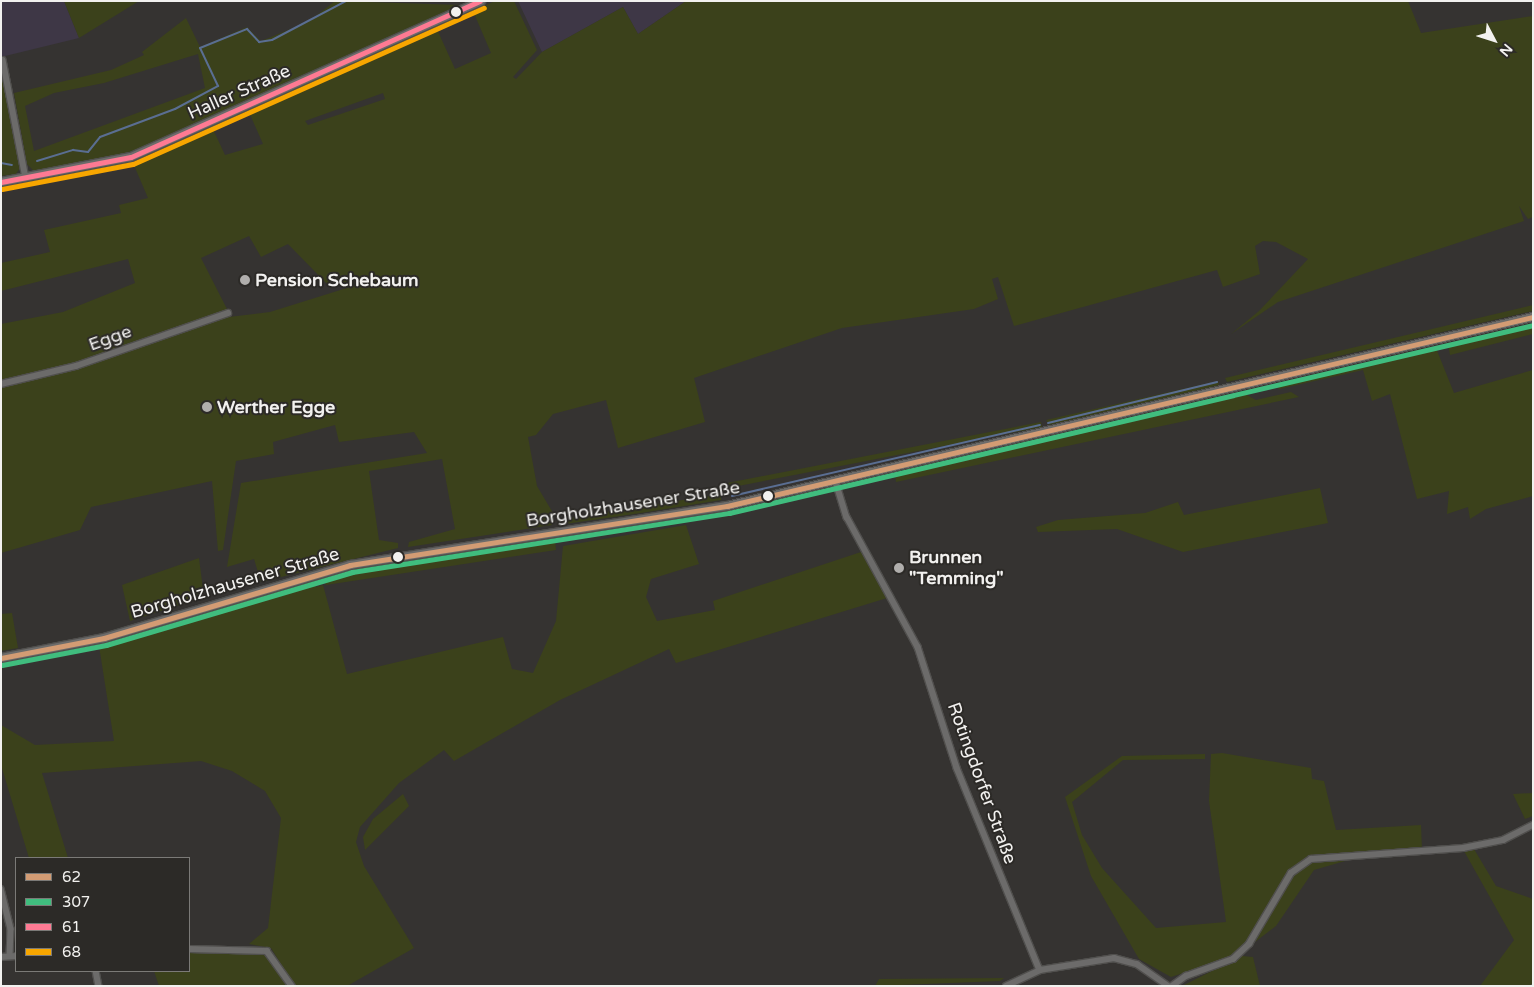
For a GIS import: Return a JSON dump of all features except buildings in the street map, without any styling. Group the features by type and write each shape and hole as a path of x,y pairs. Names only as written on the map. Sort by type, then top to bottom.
{"main road":[{"name":"Haller Straße","path":"1,182 131,156 481,1"},
{"name":"Borgholzhausener Straße","path":"1,658 104,638 350,565 686,514 836,482 1533,317"}],"street":[{"path":"3,60 26,178"},
{"name":"Egge","path":"1,384 76,366 228,314"},
{"name":"Rotingdorfer Straße","path":"836,482 847,517 918,647 957,768 1040,970"},
{"path":"1006,986 1040,970 1114,958 1137,964 1171,986 1186,976 1233,959 1249,944 1291,873 1311,859 1463,848 1503,840 1533,825"},
{"path":"1,890 11,929 13,956 1,957"},
{"path":"190,949 267,951 292,986"},
{"path":"96,972 99,986"}],"shaded area":[{"path":"1,1 64,1 79,38 1,57"},
{"path":"518,1 686,1 638,34 623,7 542,52"}],"green space":[{"path":"64,1 139,1 79,38"},
{"path":"335,1 462,5 138,149 105,160 34,171 27,164 14,93 111,70 144,55 142,52 186,18 200,47 247,27 261,41 308,22","holes":["198,54 205,88 34,151 25,106 54,93 104,83"]},
{"path":"495,1 514,1 537,50 513,77 516,79 542,52 623,7 638,34 686,1 1408,1 1421,33 1533,16 1533,217 1528,219 1519,206 1524,221 1278,302 1231,334 1259,311 1308,259 1276,242 1263,241 1255,246 1260,274 1223,287 1217,270 1014,326 998,277 992,279 998,299 974,309 842,328 694,378 705,422 618,448 606,400 553,414 536,435 528,437 537,486 553,513 552,525 408,547 409,542 455,529 442,459 369,471 379,540 398,543 398,548 261,582 254,559 227,567 241,483 427,453 414,432 339,442 335,425 273,442 274,454 236,461 223,550 218,551 212,481 91,507 80,530 1,553 1,387 229,317 270,312 366,282 366,276 330,287 288,244 261,257 249,236 201,258 228,311 75,363 1,382 1,324 63,312 135,283 128,259 1,291 1,263 50,252 44,230 121,213 119,205 148,198 133,163 212,127 225,155 263,144 248,110 436,27 455,69 491,53 473,11","holes":["383,93 385,99 308,125 305,121"]},
{"path":"1,68 20,168 16,174 1,176"},
{"path":"1533,305 1533,311 1227,382 1225,378"},
{"path":"1533,325 1533,334 1450,355 1448,344"},
{"path":"1436,348 1454,393 1533,370 1533,496 1486,509 1470,519 1468,507 1447,514 1449,491 1417,499 1390,394 1372,401 1363,370 1279,389 1275,385"},
{"path":"1218,381 1219,385 1049,425 1046,420"},
{"path":"1291,392 1299,397 896,482 895,474 1245,394 1256,400"},
{"path":"1041,422 1042,427 727,488 726,483"},
{"path":"1320,488 1328,523 1183,552 1117,529 1038,532 1036,527 1058,520 1145,513 1178,502 1184,515"},
{"path":"721,494 721,500 641,513 565,524 562,519"},
{"path":"686,525 699,564 651,579 646,597 657,621 715,610 713,601 861,552 887,598 676,663 669,649 560,700 454,761 444,750 399,783 360,827 356,842 364,866 414,948 347,986 295,986 271,948 249,944 268,928 281,818 265,791 232,771 201,761 42,773 68,857 29,857 1,765 1,725 35,745 114,741 99,646 312,581 316,587 323,585 347,674 503,637 512,669 533,673 556,621 563,546"},
{"path":"555,540 556,550 326,585 323,578"},
{"path":"199,558 204,597 130,621 122,585"},
{"path":"12,613 18,648 1,651 1,614"},
{"path":"1222,753 1311,768 1312,779 1324,781 1336,830 1421,825 1422,850 1309,855 1288,871 1247,942 1230,958 1171,977 1139,959 1091,876 1065,797 1122,756 1205,754 1205,759 1123,760 1072,802 1082,835 1102,868 1156,928 1226,922 1209,801 1211,754"},
{"path":"1533,793 1533,816 1525,819 1513,794"},
{"path":"403,794 409,806 365,850 363,837 373,819"},
{"path":"1474,849 1496,886 1533,899 1533,986 1480,986 1514,940 1464,851"},
{"path":"1352,859 1314,870 1276,926 1251,945 1292,875 1312,861"},
{"path":"190,953 264,953 289,986 159,986 154,972 190,972"},
{"path":"1242,956 1253,957 1260,986 1182,986"},
{"path":"1004,978 1000,981 875,986 879,979"}],"waterway":[{"path":"37,161 73,150 88,152 100,137 175,109 218,86 200,48 247,29 259,42 272,40 346,1"},
{"path":"1,163 12,165"},
{"path":"1048,423 1217,382"},
{"path":"732,496 1040,425"}],"transit line":[{"name":"61","path":"1,182 131,157 480,1"},
{"name":"68","path":"2,189 133,164 484,8"},
{"name":"62","path":"1,658 104,638 350,565 727,506 1533,317"},
{"name":"307","path":"2,665 106,645 352,572 729,513 1533,325"}],"place":[{"name":"Pension Schebaum","path":"245,280"},
{"name":"Werther Egge","path":"207,407"},
{"name":"Brunnen \"Temming\"","path":"899,568"}]}
